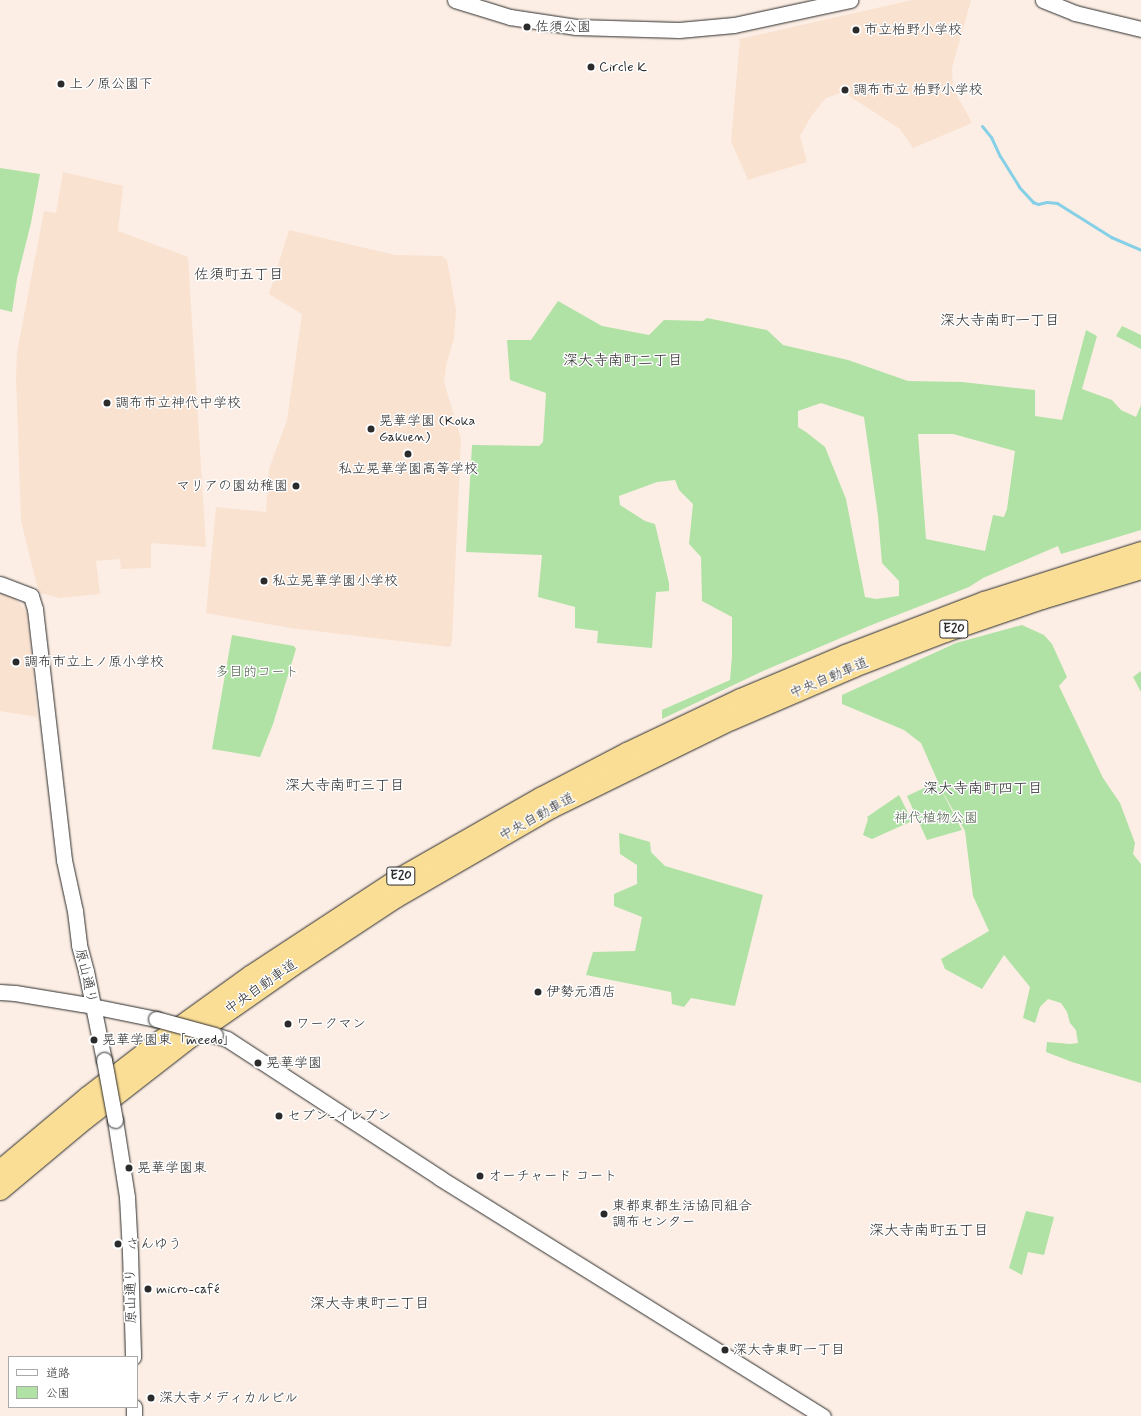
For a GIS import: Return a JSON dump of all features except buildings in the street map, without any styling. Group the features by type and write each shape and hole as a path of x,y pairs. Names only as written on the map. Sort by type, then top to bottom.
{"highway":[{"name":"中央自動車道","path":"0,1169 87,1096 250,975 396,879 540,797 626,752 740,698 845,654 984,601 1141,551"},
{"name":"中央自動車道","path":"0,1190 84,1119 189,1038 301,960 395,898 551,808 731,720 854,667 960,626 1141,569"}],"street":[{"path":"455,0 510,17 576,27 679,30 734,25 850,0"},
{"path":"1043,0 1075,13 1141,29"},
{"name":"原山通り","path":"0,584 31,596 34,609 53,754 57,814 64,860 75,911 78,945 104,1060 127,1197 130,1253 132,1356"},
{"path":"0,992 15,993 156,1019 227,1039 440,1178 675,1326 823,1416"}],"shaded area":[{"name":"調布市立 柏野小学校","path":"912,0 971,0 952,68 953,88 972,123 913,148 900,129 843,92 826,98 812,115 800,136 807,162 748,180 731,141 740,39"},
{"name":"調布市立神代中学校","path":"63,172 123,186 118,231 188,257 206,547 151,543 151,568 121,569 120,559 96,561 100,594 60,598 40,593 38,590 21,521 16,378 17,352 44,211 56,213"},
{"name":"晃華学園 (Koka Gakuen)","path":"289,230 395,255 442,256 447,260 456,310 454,338 446,366 444,382 461,439 452,641 450,647 290,628 206,613 216,507 266,512 269,469 287,420 302,314 269,294"},
{"name":"調布市立上ノ原小学校","path":"0,592 14,597 28,613 37,717 0,711"}],"green space":[{"path":"0,168 40,174 31,223 17,279 12,312 0,309"},
{"path":"558,301 602,326 649,335 664,320 703,321 707,318 767,330 783,345 848,360 908,381 962,382 1035,390 1035,416 1062,420 1086,330 1097,336 1082,389 1112,400 1121,410 1136,417 1141,405 1141,530 1061,554 1058,546 983,578 969,587 869,626 763,671 662,719 662,710 730,680 732,656 732,617 702,601 701,557 689,544 693,504 679,490 675,480 657,482 619,496 620,505 645,521 655,524 669,583 669,591 656,592 652,648 597,643 598,631 575,628 575,607 538,597 542,555 466,552 472,445 539,446 543,442 546,393 510,380 507,340 531,340","holes":["821,403 864,417 878,516 882,563 899,581 899,596 876,599 865,597 846,499 825,447 798,427 798,411","918,434 953,434 1015,451 1007,509 1004,517 993,515 985,551 926,539"]},
{"path":"1122,326 1141,335 1141,349 1116,336"},
{"path":"1022,625 1044,635 1052,644 1067,677 1059,686 1103,778 1120,803 1135,843 1133,854 1141,864 1141,1083 1072,1062 1046,1052 1047,1042 1070,1044 1078,1043 1076,1030 1070,1023 1067,1012 1061,1003 1048,999 1040,1007 1035,1023 1023,1018 1030,987 1004,955 982,989 945,969 941,959 989,931 973,896 965,831 942,791 921,743 904,730 842,704 842,695 956,643"},
{"name":"多目的コート","path":"232,635 294,646 296,649 273,724 260,757 212,749"},
{"path":"1141,671 1141,692 1133,677"},
{"name":"神代植物公園","path":"937,782 962,830 927,840 907,796"},
{"name":"神代植物公園","path":"899,795 912,821 872,839 863,835 868,819 867,817"},
{"path":"619,833 650,842 651,852 665,866 763,895 735,1006 691,998 684,1007 672,1004 671,992 586,975 593,952 635,951 642,917 614,906 614,894 637,884 637,865 620,854"},
{"path":"1026,1211 1054,1217 1044,1255 1028,1252 1022,1275 1009,1268"}],"waterway":[{"path":"982,126 991,137 1000,156 1019,187 1033,202 1038,204 1047,202 1057,203 1111,237 1141,250"}],"place":[{"name":"佐須公園","path":"527,27"},
{"name":"市立柏野小学校","path":"856,30"},
{"name":"Circle K","path":"591,67"},
{"name":"上ノ原公園下","path":"61,84"},
{"name":"調布市立 柏野小学校","path":"845,90"},
{"name":"調布市立神代中学校","path":"107,403"},
{"name":"晃華学園 (Koka Gakuen)","path":"371,429"},
{"name":"私立晃華学園高等学校","path":"408,454"},
{"name":"マリアの園幼稚園","path":"296,486"},
{"name":"私立晃華学園小学校","path":"264,581"},
{"name":"調布市立上ノ原小学校","path":"16,662"},
{"name":"伊勢元酒店","path":"538,992"},
{"name":"ワークマン","path":"288,1024"},
{"name":"晃華学園東「meedo」","path":"94,1040"},
{"name":"晃華学園","path":"258,1063"},
{"name":"セブン-イレブン","path":"279,1116"},
{"name":"晃華学園東","path":"129,1168"},
{"name":"オーチャード コート","path":"480,1176"},
{"name":"東都東都生活協同組合 調布センター","path":"604,1214"},
{"name":"さんゆう","path":"118,1244"},
{"name":"micro-café","path":"148,1289"},
{"name":"深大寺東町一丁目","path":"725,1350"},
{"name":"深大寺メディカルビル","path":"151,1398"}],"district":[{"name":"佐須町五丁目","path":"239,276"},
{"name":"深大寺南町一丁目","path":"1000,322"},
{"name":"深大寺南町二丁目","path":"623,362"},
{"name":"深大寺南町三丁目","path":"345,787"},
{"name":"深大寺南町四丁目","path":"983,790"},
{"name":"深大寺南町五丁目","path":"929,1232"},
{"name":"深大寺東町二丁目","path":"370,1305"}]}
